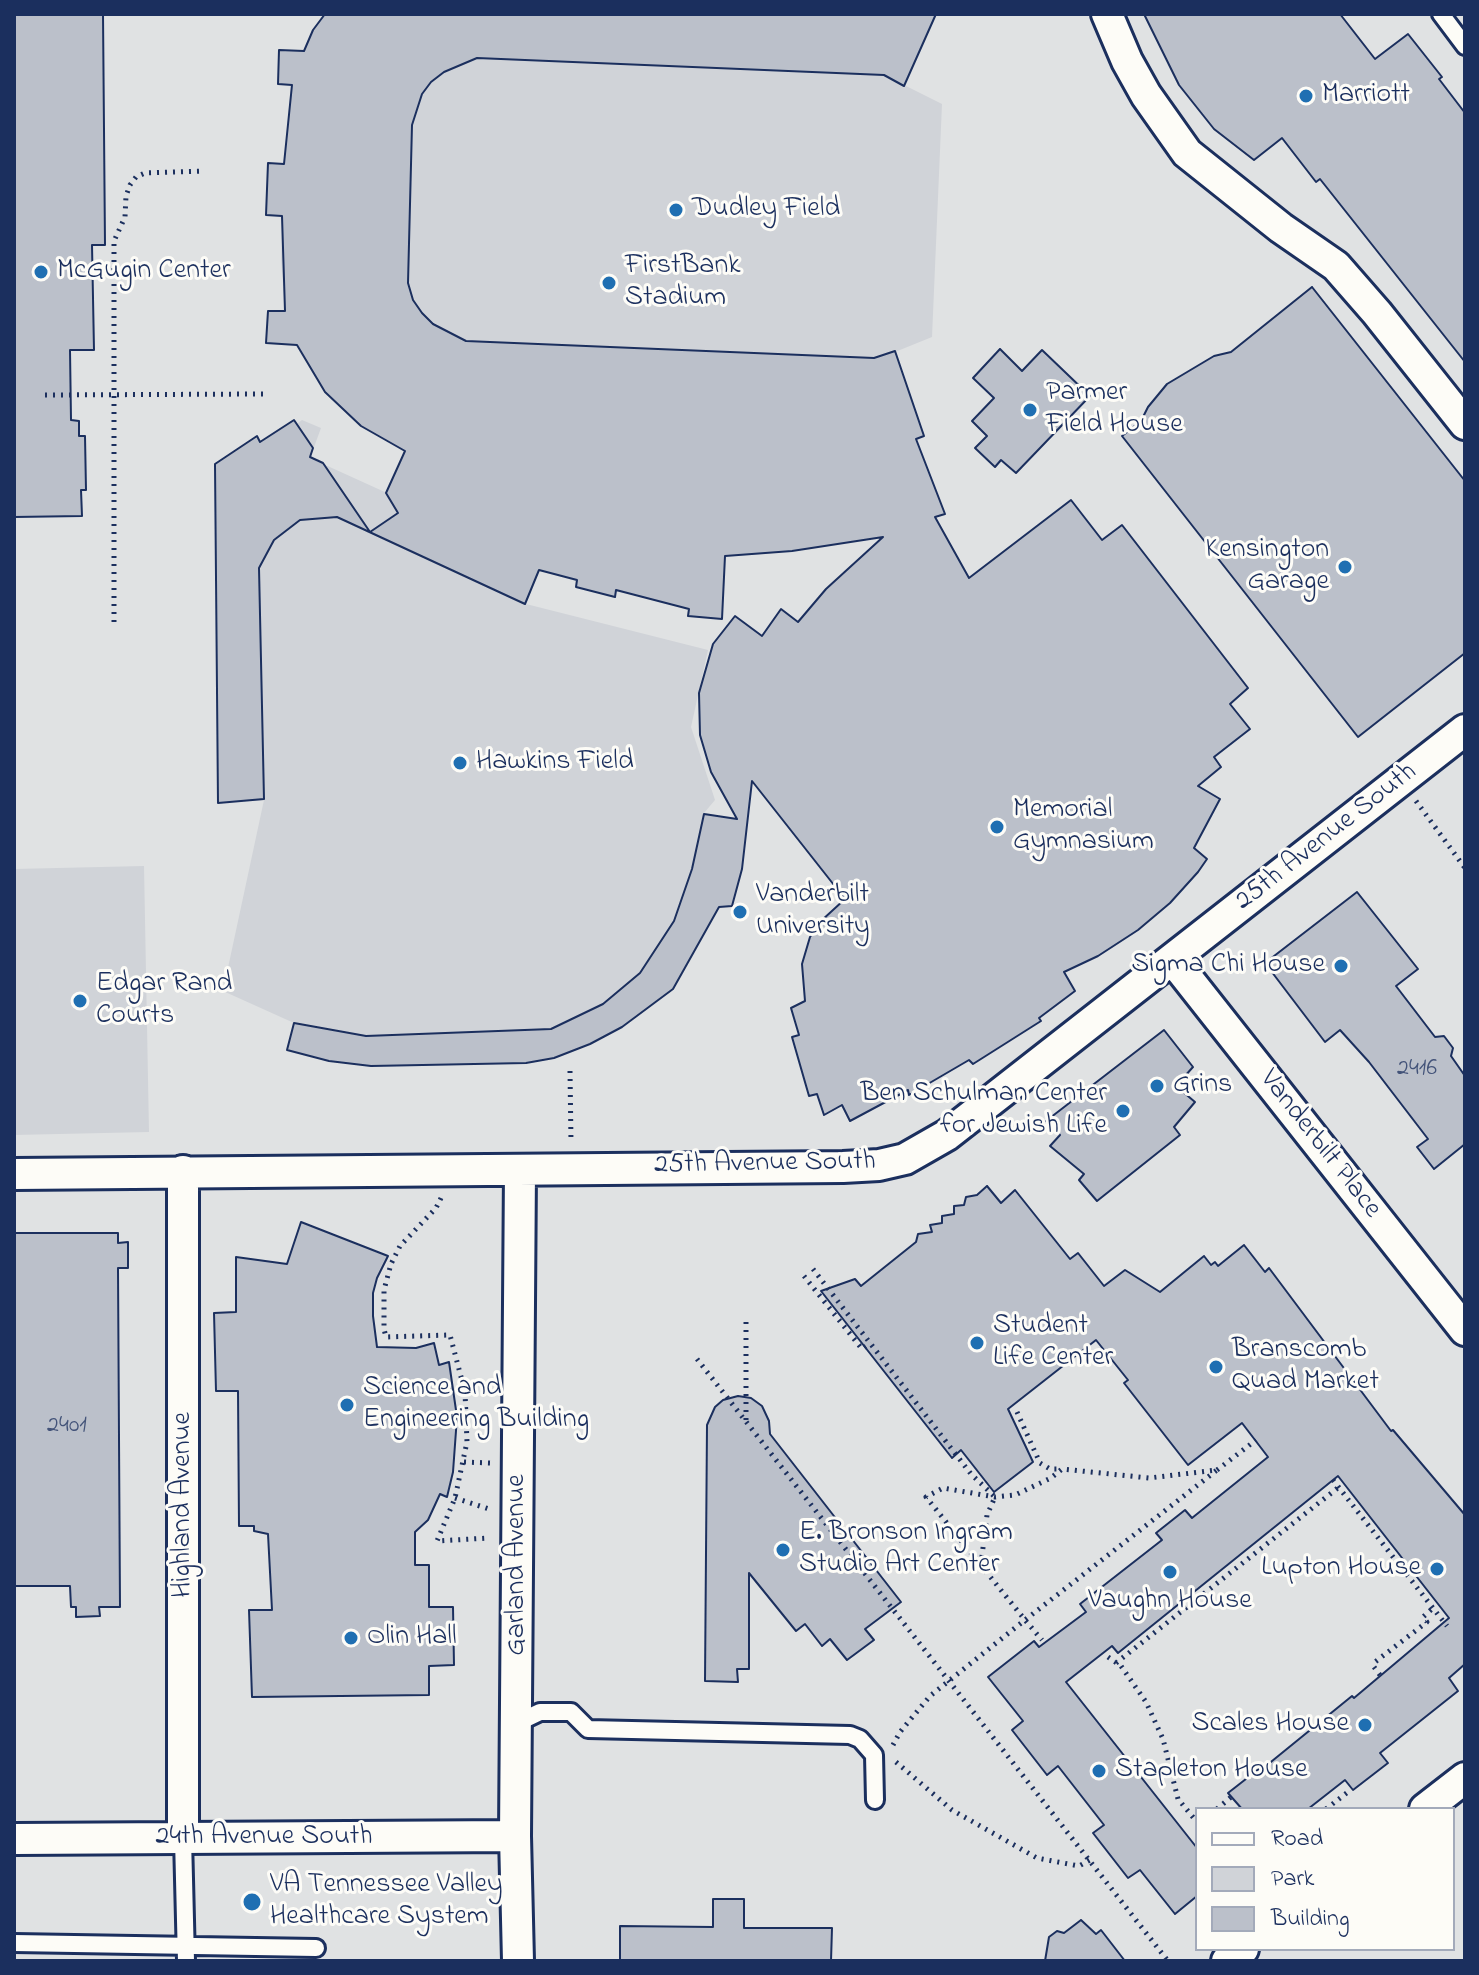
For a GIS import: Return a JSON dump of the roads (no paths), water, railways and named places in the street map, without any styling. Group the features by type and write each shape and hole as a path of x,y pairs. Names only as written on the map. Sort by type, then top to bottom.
{"street":[{"path":"1107,14 1133,72 1166,126 1187,153 1281,228 1336,266 1465,424"},
{"name":"25th Avenue South","path":"14,1174 843,1167 879,1165 905,1159 947,1135 1465,730"},
{"name":"Vanderbilt Place","path":"1173,960 1465,1330"},
{"name":"Garland Avenue","path":"518,1961 515,1836 520,1170"},
{"name":"Highland Avenue","path":"183,1171 183,1838"},
{"path":"1428,1807 1465,1778"},
{"name":"24th Avenue South","path":"14,1839 515,1836"}],"lane":[{"path":"1441,14 1465,46"},
{"path":"517,1723 540,1712 571,1712 588,1729 850,1735 860,1739 874,1755 875,1800"},
{"path":"183,1838 186,1954"},
{"path":"14,1943 186,1954 316,1948"}],"place":[{"name":"Marriott","path":"1306,96"},
{"name":"Dudley Field","path":"676,210"},
{"name":"McGugin Center","path":"41,272"},
{"name":"FirstBank Stadium","path":"609,283"},
{"name":"Parmer Field House","path":"1030,410"},
{"name":"Kensington Garage","path":"1345,567"},
{"name":"Hawkins Field","path":"460,763"},
{"name":"Memorial Gymnasium","path":"997,827"},
{"name":"Vanderbilt University","path":"740,912"},
{"name":"Sigma Chi House","path":"1341,966"},
{"name":"Edgar Rand Courts","path":"80,1001"},
{"name":"Grins","path":"1157,1086"},
{"name":"Ben Schulman Center for Jewish Life","path":"1123,1111"},
{"name":"Student Life Center","path":"977,1343"},
{"name":"Branscomb Quad Market","path":"1216,1367"},
{"name":"Science and Engineering Building","path":"347,1405"},
{"name":"E. Bronson Ingram Studio Art Center","path":"783,1550"},
{"name":"Lupton House","path":"1437,1569"},
{"name":"Vaughn House","path":"1170,1572"},
{"name":"Olin Hall","path":"351,1638"},
{"name":"Scales House","path":"1365,1725"},
{"name":"Stapleton House","path":"1099,1771"},
{"name":"VA Tennessee Valley Healthcare System","path":"252,1902"}]}
